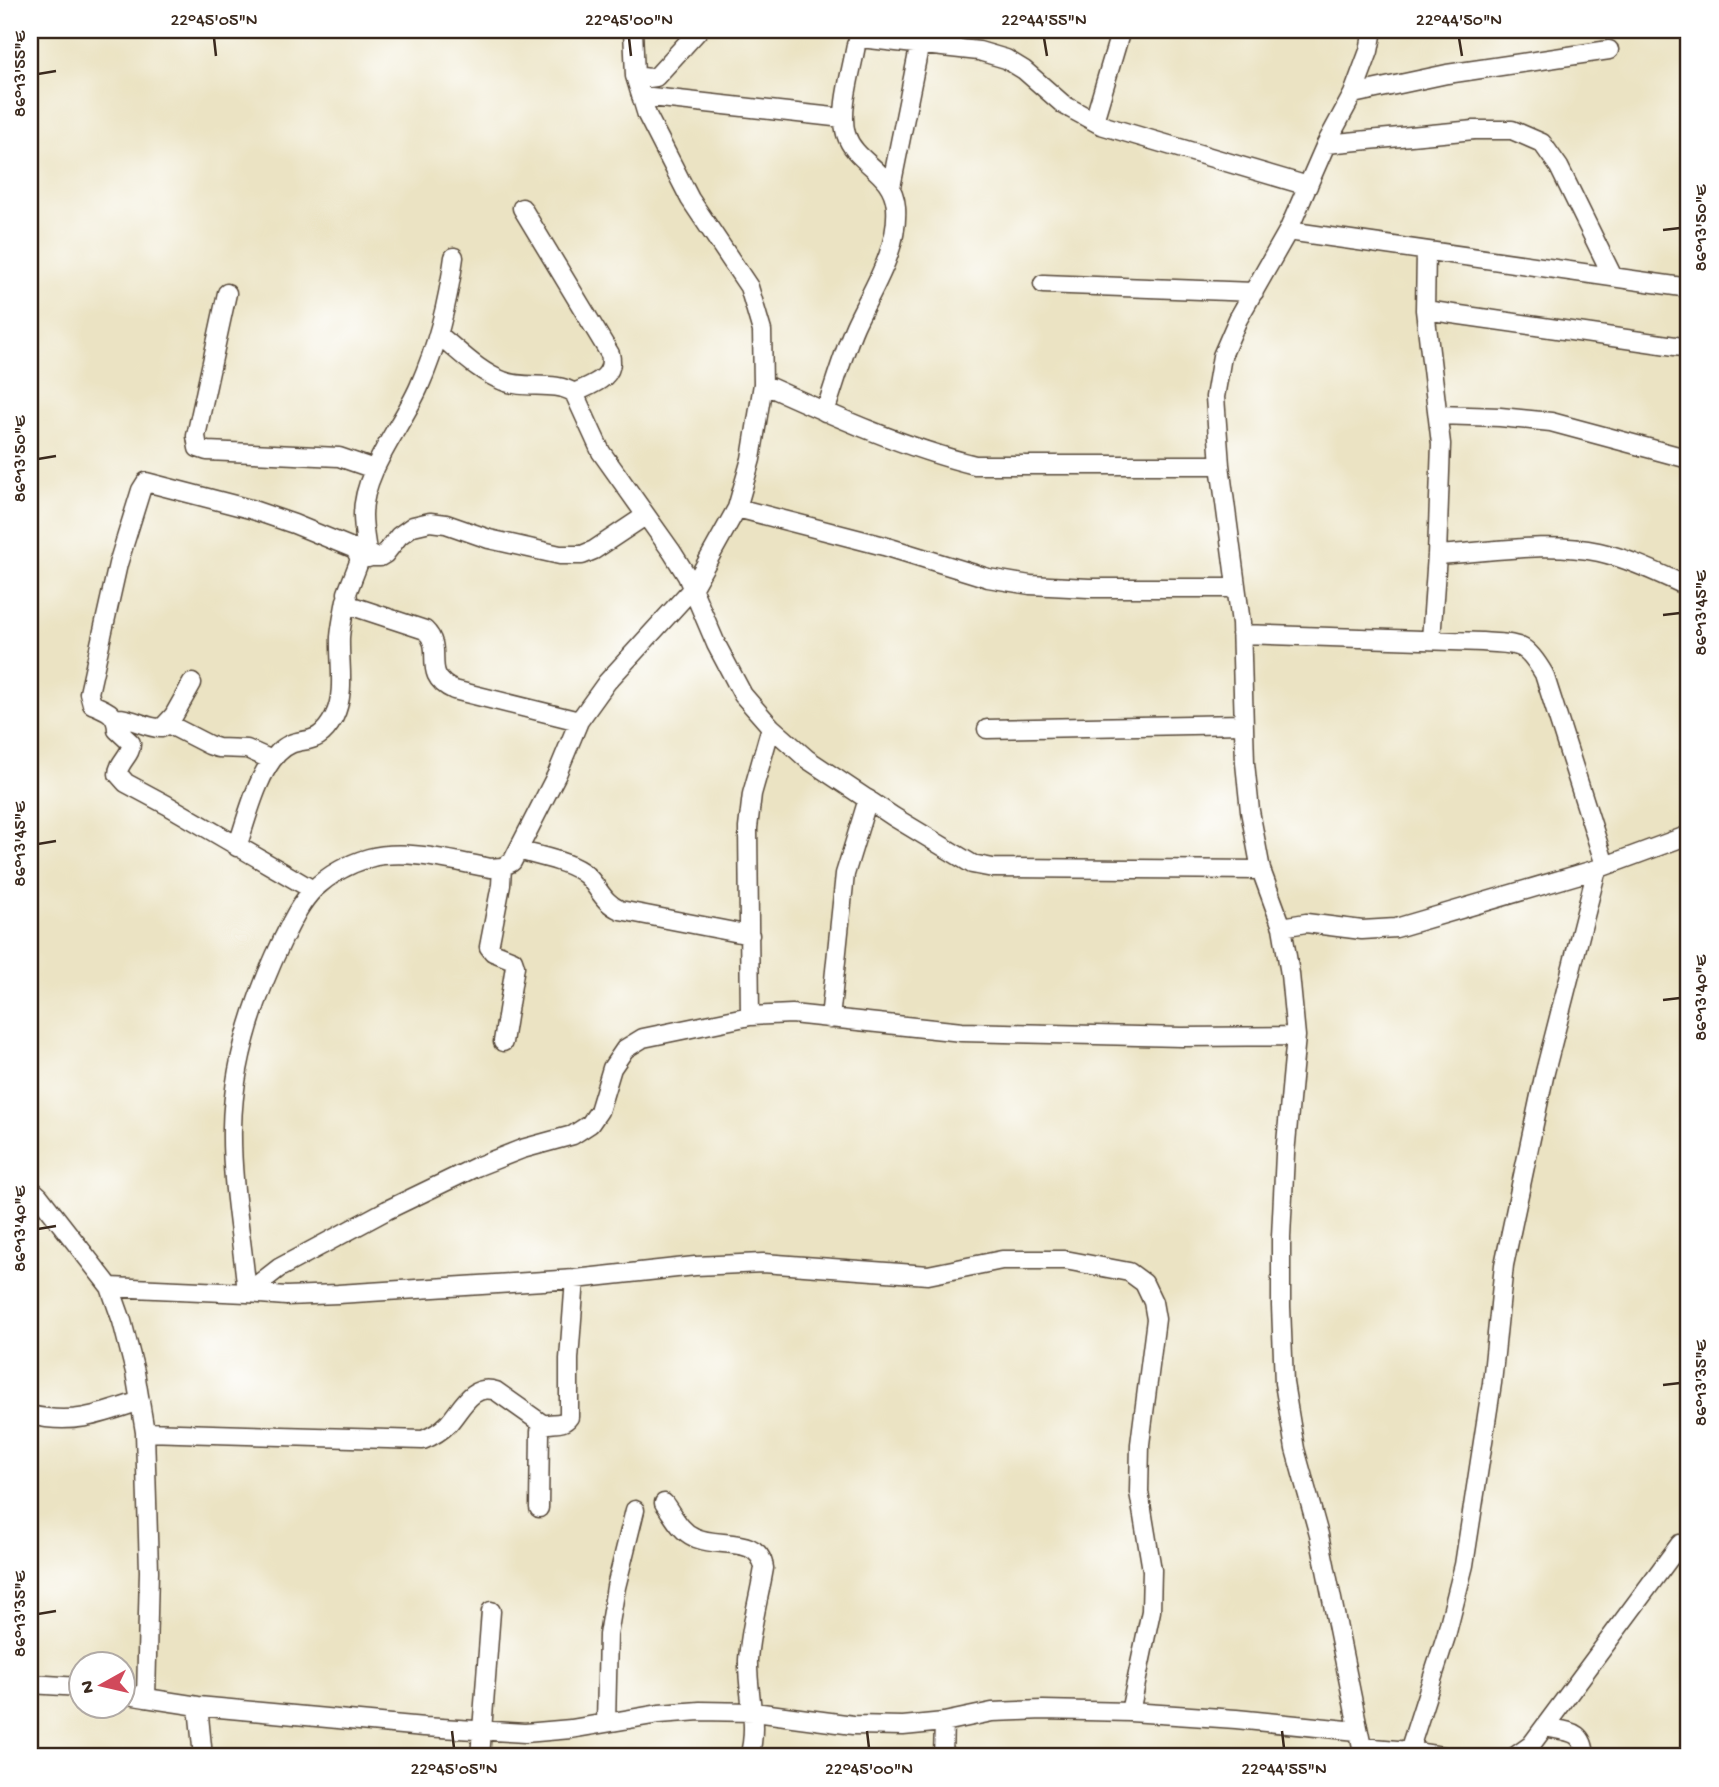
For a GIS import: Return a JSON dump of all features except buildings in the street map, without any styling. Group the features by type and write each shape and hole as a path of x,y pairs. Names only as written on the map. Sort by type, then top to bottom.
{"street":[{"path":"247,1293 232,1129 236,1076 246,1033 274,960 294,918 313,890 343,866 372,857 408,855 490,868 502,867 512,862 579,721 607,682 692,589 737,508 751,459 763,384 762,331 749,287 690,199 648,115 635,76 633,30"},
{"path":"635,76 656,77 699,30"},
{"path":"1094,121 1121,30"},
{"path":"1361,1745 1319,1535 1295,1449 1284,1383 1281,1237 1285,1154 1296,1037 1283,927 1261,870 1250,811 1243,724 1241,634 1220,465 1216,397 1222,356 1238,319 1288,231 1326,145 1353,94 1369,51 1373,30"},
{"path":"825,412 856,326 888,256 895,227 896,206 891,187 878,170 850,146 843,118 856,45 860,37 979,51 1006,59 1024,70 1064,105 1094,121 1138,137 1308,186"},
{"path":"891,187 919,43"},
{"path":"1353,94 1447,74 1609,50"},
{"path":"642,96 843,118"},
{"path":"1326,145 1474,130 1512,130 1542,143 1559,167 1613,277"},
{"path":"522,208 610,354 612,362 609,373 601,380 574,393"},
{"path":"1288,231 1689,288"},
{"path":"1426,252 1425,310 1441,444 1431,640"},
{"path":"237,847 262,778 272,760 287,745 316,739 334,717 340,698 340,638 346,600 363,557 362,512 374,469 419,388 440,336 454,257"},
{"path":"1043,284 1254,292"},
{"path":"227,293 196,436 198,448 207,451 339,457 374,469"},
{"path":"1425,310 1689,348"},
{"path":"440,336 480,369 505,382 532,387 568,388 574,393 601,452 672,552 743,695 771,727 807,760 972,864 993,868 1261,870"},
{"path":"763,384 825,412 941,457 975,465 1220,465"},
{"path":"1438,415 1551,422 1689,459"},
{"path":"313,890 121,779 118,768 131,747 127,738 117,730 116,718 92,704 89,693 118,564 141,490 146,482 294,523 355,549 363,557"},
{"path":"737,508 884,547 988,579 1030,585 1089,588 1236,588"},
{"path":"363,557 385,554 399,536 413,526 430,522 560,555 582,555 645,516"},
{"path":"1437,555 1569,548 1600,552 1634,563 1689,587"},
{"path":"346,600 354,608 425,630 433,643 435,674 442,684 454,690 579,721"},
{"path":"1241,634 1516,645 1532,653 1544,674 1601,867 1545,1072 1504,1265 1492,1383 1464,1565 1446,1636 1409,1751"},
{"path":"116,718 134,719 157,729 168,724 192,683"},
{"path":"168,724 209,745 247,749 272,760"},
{"path":"987,729 1243,724"},
{"path":"750,1016 748,828 752,794 771,727"},
{"path":"830,1019 845,874 868,799"},
{"path":"1283,927 1306,923 1362,930 1396,928 1601,867 1689,835"},
{"path":"519,850 585,874 609,905 620,910 750,935"},
{"path":"502,867 489,947 493,952 513,960 515,967 503,1042"},
{"path":"247,1293 279,1268 387,1210 476,1167 522,1149 573,1135 590,1124 599,1111 612,1068 625,1049 643,1038 750,1016 792,1014 962,1032 1296,1037"},
{"path":"30,1188 40,1196 110,1287 122,1321 145,1433 149,1570 146,1698"},
{"path":"110,1287 299,1295 575,1279 695,1266 763,1263 928,1275 1002,1260 1027,1259 1065,1260 1129,1272 1144,1283 1153,1302 1156,1320 1139,1468 1139,1492 1152,1570 1151,1611 1130,1712"},
{"path":"145,1433 423,1440 437,1434 470,1396 487,1388 496,1391 544,1425 561,1423 569,1417 569,1359 575,1279"},
{"path":"30,1415 52,1420 72,1420 139,1401"},
{"path":"539,1508 540,1438 544,1425"},
{"path":"664,1503 681,1528 691,1537 706,1542 747,1546 756,1549 763,1558 764,1568 748,1658 755,1728 749,1757"},
{"path":"606,1723 608,1636 616,1587 635,1510"},
{"path":"1514,1757 1531,1745 1680,1545"},
{"path":"480,1757 491,1611"},
{"path":"30,1684 66,1686"},
{"path":"136,1696 198,1706 424,1727 524,1733 659,1714 700,1711 754,1712 853,1725 902,1726 944,1722 992,1712 1130,1712 1236,1718 1361,1745 1448,1757"},
{"path":"198,1706 203,1757"},
{"path":"943,1757 944,1722"},
{"path":"1545,1727 1575,1733 1584,1743 1585,1757"}]}
